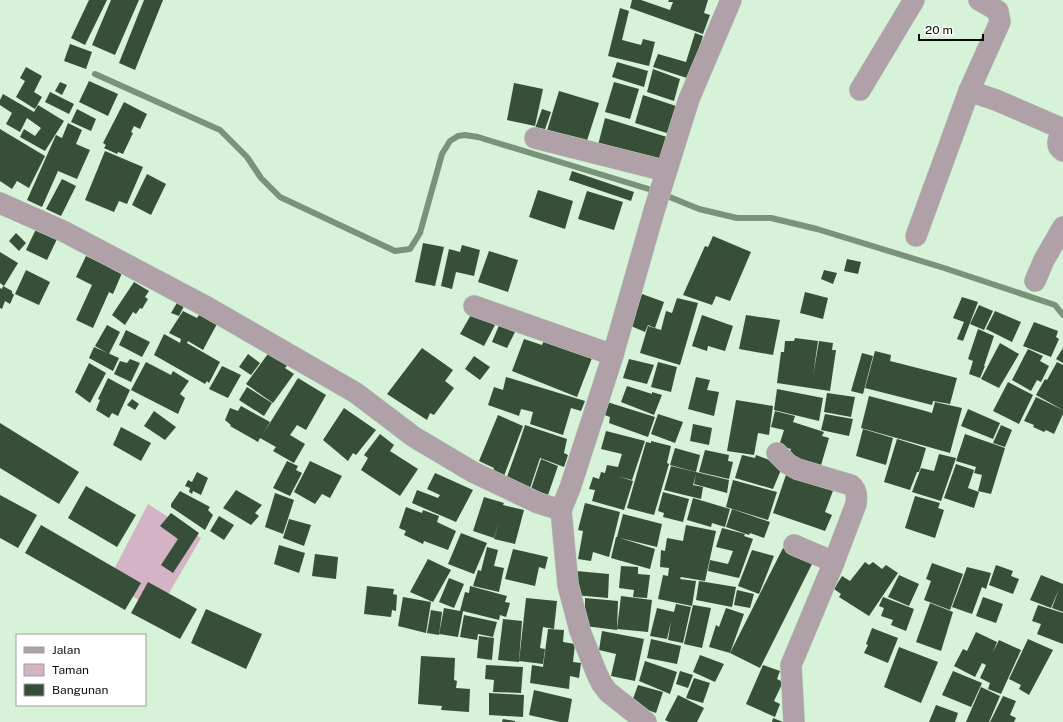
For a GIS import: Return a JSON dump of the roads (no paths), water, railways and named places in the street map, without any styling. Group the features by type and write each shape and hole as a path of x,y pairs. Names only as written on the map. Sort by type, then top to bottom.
{"street":[{"path":"646,722 608,692 597,674 580,631 568,585 561,510 570,488 613,355 654,211 689,99 731,0"},
{"path":"860,90 914,0"},
{"path":"916,236 969,91 1000,22 998,12 979,0"},
{"path":"969,91 996,100 1063,129 1057,144 1063,151"},
{"path":"535,138 665,175"},
{"path":"0,203 63,231 207,307 356,393 414,437 474,472 538,503 561,510"},
{"path":"1035,281 1044,260 1063,226"},
{"path":"474,306 613,355"},
{"path":"777,453 788,464 797,469 851,485 855,489 857,495 856,504 834,562 791,665 794,722"},
{"path":"794,545 834,562"}],"waterway":[{"path":"95,74 220,130 247,157 261,178 280,197 395,251 410,249 420,233 442,154 450,141 458,136 465,135 478,137 655,191 699,209 737,218 771,218 817,229 944,268 1055,305 1063,315"}]}
